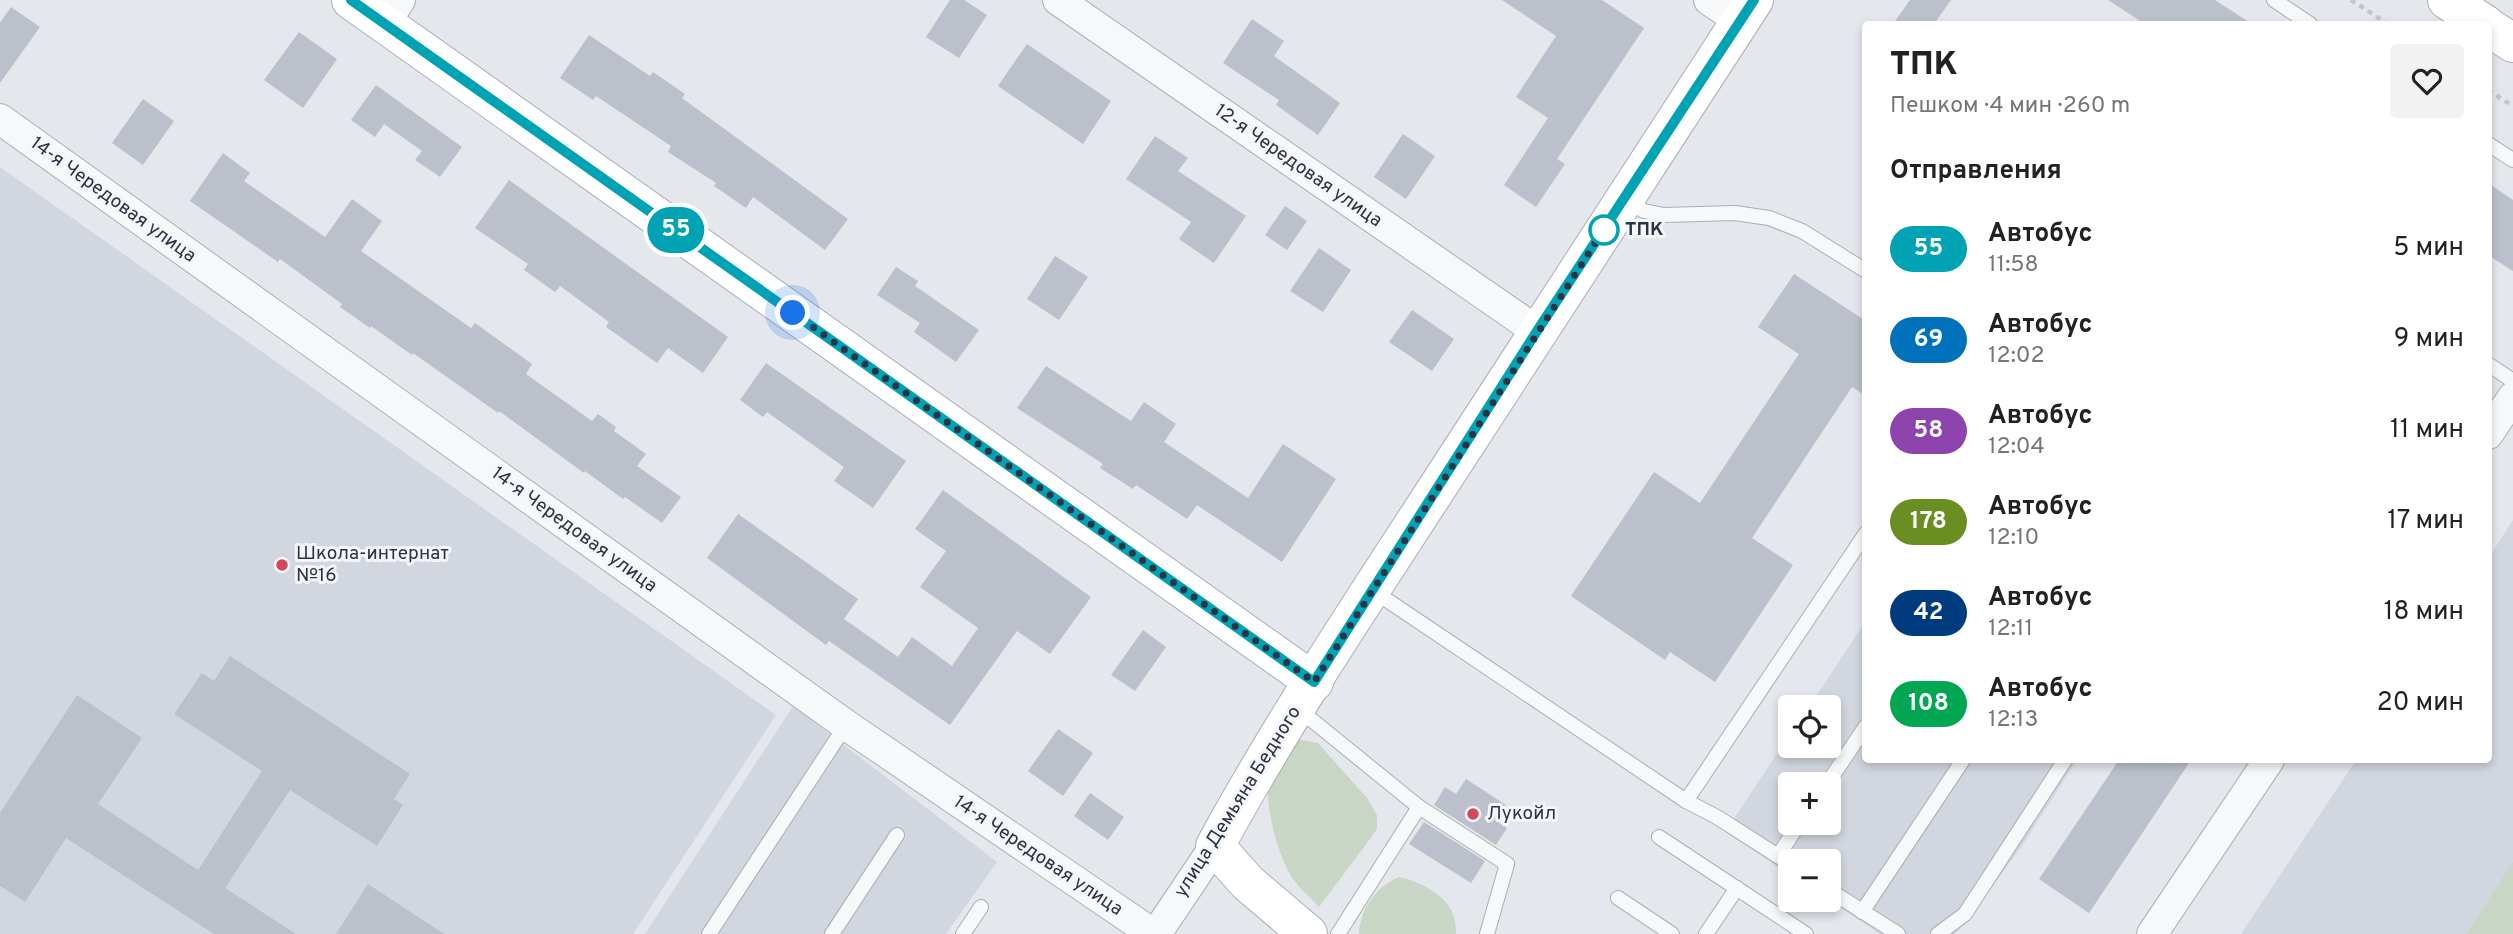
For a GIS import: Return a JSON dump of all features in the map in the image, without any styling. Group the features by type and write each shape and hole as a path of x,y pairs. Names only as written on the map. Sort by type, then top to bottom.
{"main road":[{"path":"351,0 393,12 1305,695"},
{"path":"2447,0 2478,21"},
{"name":"улица Демьяна Бедного","path":"1215,846 1253,777 1371,590 1747,10"},
{"path":"2492,30 2513,43"},
{"path":"1215,846 1248,883 1308,934"}],"street":[{"name":"12-я Чередовая улица","path":"1058,0 1537,331"},
{"path":"1709,0 1747,10"},
{"name":"14-я Чередовая улица","path":"0,119 846,725 1154,934"},
{"path":"2492,427 2513,397"},
{"path":"2152,934 2267,763"},
{"name":"улица Демьяна Бедного","path":"1154,934 1215,846"}],"lane":[{"path":"2274,0 2306,21"},
{"path":"2492,147 2513,160"},
{"path":"1624,198 1644,211 1664,215 1735,213 1769,218 1802,231 1862,268"},
{"path":"2492,367 2513,381"},
{"path":"1686,801 1862,539"},
{"path":"1371,590 1686,801 1717,817 1778,856"},
{"path":"1305,695 1419,807 1507,864 1487,934"},
{"path":"709,934 846,725"},
{"path":"1834,772 1862,732"},
{"path":"1862,912 1961,763"},
{"path":"1938,934 1965,914 2063,763"},
{"path":"1338,934 1419,807"},
{"path":"832,934 897,835"},
{"path":"1660,837 1806,934"},
{"path":"1706,934 1737,888"},
{"path":"1618,898 1672,934"},
{"path":"1841,898 1898,934"},
{"path":"964,934 981,907"}],"path":[{"path":"2351,0 2383,21"},
{"path":"2492,93 2513,106"}],"shaded area":[{"name":"Школа-интернат №16","path":"0,167 776,715 633,934 0,934"},
{"path":"2513,520 2513,934 2241,934 2354,763 2492,763 2492,552"},
{"path":"1862,627 1862,763 2075,763 2020,849 1955,934 1880,934 1841,908 1841,849 1778,849 1778,867 1725,832 1778,752 1778,758 1841,758 1841,695 1817,695"},
{"path":"793,706 997,862 946,934 645,934"}],"green space":[{"path":"1301,740 1318,743 1367,798 1377,815 1377,829 1319,907 1296,883 1288,870 1274,832 1269,804 1269,781 1273,769 1286,752"},
{"path":"2513,862 2513,934 2466,934"},
{"path":"1399,877 1430,889 1446,903 1452,912 1456,934 1359,934 1362,916 1371,900 1383,887"}],"building":[{"path":"950,0 964,0 987,15 959,58 926,37"},
{"path":"1502,0 1602,0 1644,28 1557,159 1565,164 1536,207 1504,185 1548,118 1516,97 1556,36"},
{"path":"1910,0 1951,0 1936,21 1895,21"},
{"path":"2108,0 2215,0 2247,21 2140,21"},
{"path":"11,7 40,27 0,83 0,23"},
{"path":"1252,19 1284,41 1274,56 1340,103 1318,135 1276,105 1279,100 1223,63"},
{"path":"299,32 337,59 303,108 264,80"},
{"path":"589,35 650,76 653,72 685,94 682,98 848,219 825,250 753,197 746,208 714,186 716,183 668,152 671,146 596,96 593,100 560,78"},
{"path":"1027,44 1111,101 1083,144 998,86"},
{"path":"376,85 462,147 440,177 415,160 422,151 384,124 375,137 351,120"},
{"path":"143,99 174,121 143,165 112,143"},
{"path":"1403,134 1435,156 1406,199 1374,177"},
{"path":"1155,136 1188,158 1178,171 1246,216 1214,263 1179,239 1191,222 1126,179"},
{"path":"223,153 250,173 244,181 325,237 352,199 382,221 361,251 471,328 475,323 532,364 526,374 592,421 598,414 616,427 614,431 646,454 637,466 681,497 662,523 585,471 584,473 413,353 412,355 371,326 370,328 280,259 278,262 190,201"},
{"path":"509,180 728,337 703,373 668,348 657,363 606,327 609,322 560,286 555,292 524,270 528,264 475,228"},
{"path":"2492,186 2513,200 2513,271 2492,258"},
{"path":"1285,206 1307,221 1287,250 1265,235"},
{"path":"1319,248 1351,270 1323,312 1290,291"},
{"path":"1055,256 1088,277 1059,320 1027,299"},
{"path":"896,267 918,281 915,286 979,330 956,362 914,332 920,323 877,295"},
{"path":"1794,274 1862,318 1862,393 1852,387 1752,538 1793,565 1715,682 1670,652 1665,660 1571,596 1654,472 1700,503 1799,354 1758,327"},
{"path":"1412,310 1454,339 1432,371 1389,342"},
{"path":"766,363 906,461 873,508 834,481 844,467 767,412 763,417 740,400"},
{"path":"1046,366 1131,421 1144,402 1176,424 1164,442 1248,498 1283,444 1336,479 1282,562 1197,505 1187,519 1136,485 1133,489 1100,468 1103,464 1017,408"},
{"path":"943,490 1091,597 1050,654 1017,631 950,725 829,641 826,645 707,558 738,514 858,599 844,619 898,657 912,637 952,666 978,628 920,587 946,551 915,529"},
{"path":"1143,630 1166,647 1135,691 1111,675"},
{"path":"230,656 410,774 394,799 403,805 377,846 290,790 225,888 296,934 214,934 66,838 25,902 0,886 0,813 77,695 142,738 98,804 198,870 262,771 174,714 202,673 214,681"},
{"path":"1058,729 1093,753 1063,796 1028,771"},
{"path":"2117,763 2189,763 2089,913 2039,879"},
{"path":"1466,779 1506,805 1496,821 1507,828 1496,845 1434,805 1445,787 1456,794"},
{"path":"1090,793 1124,817 1108,840 1074,816"},
{"path":"1424,822 1485,861 1471,883 1409,844"},
{"path":"368,884 444,934 336,934"}],"bus line":[{"name":"55","path":"351,0 1314,682 1537,331 1754,0"}],"place":[{"name":"ТПК","path":"1604,230"},
{"name":"Школа-интернат №16","path":"282,565"},
{"name":"Лукойл","path":"1473,814"}],"route":[{"path":"793,313 1314,682 1401,542 1610,220 1604,230"}]}
